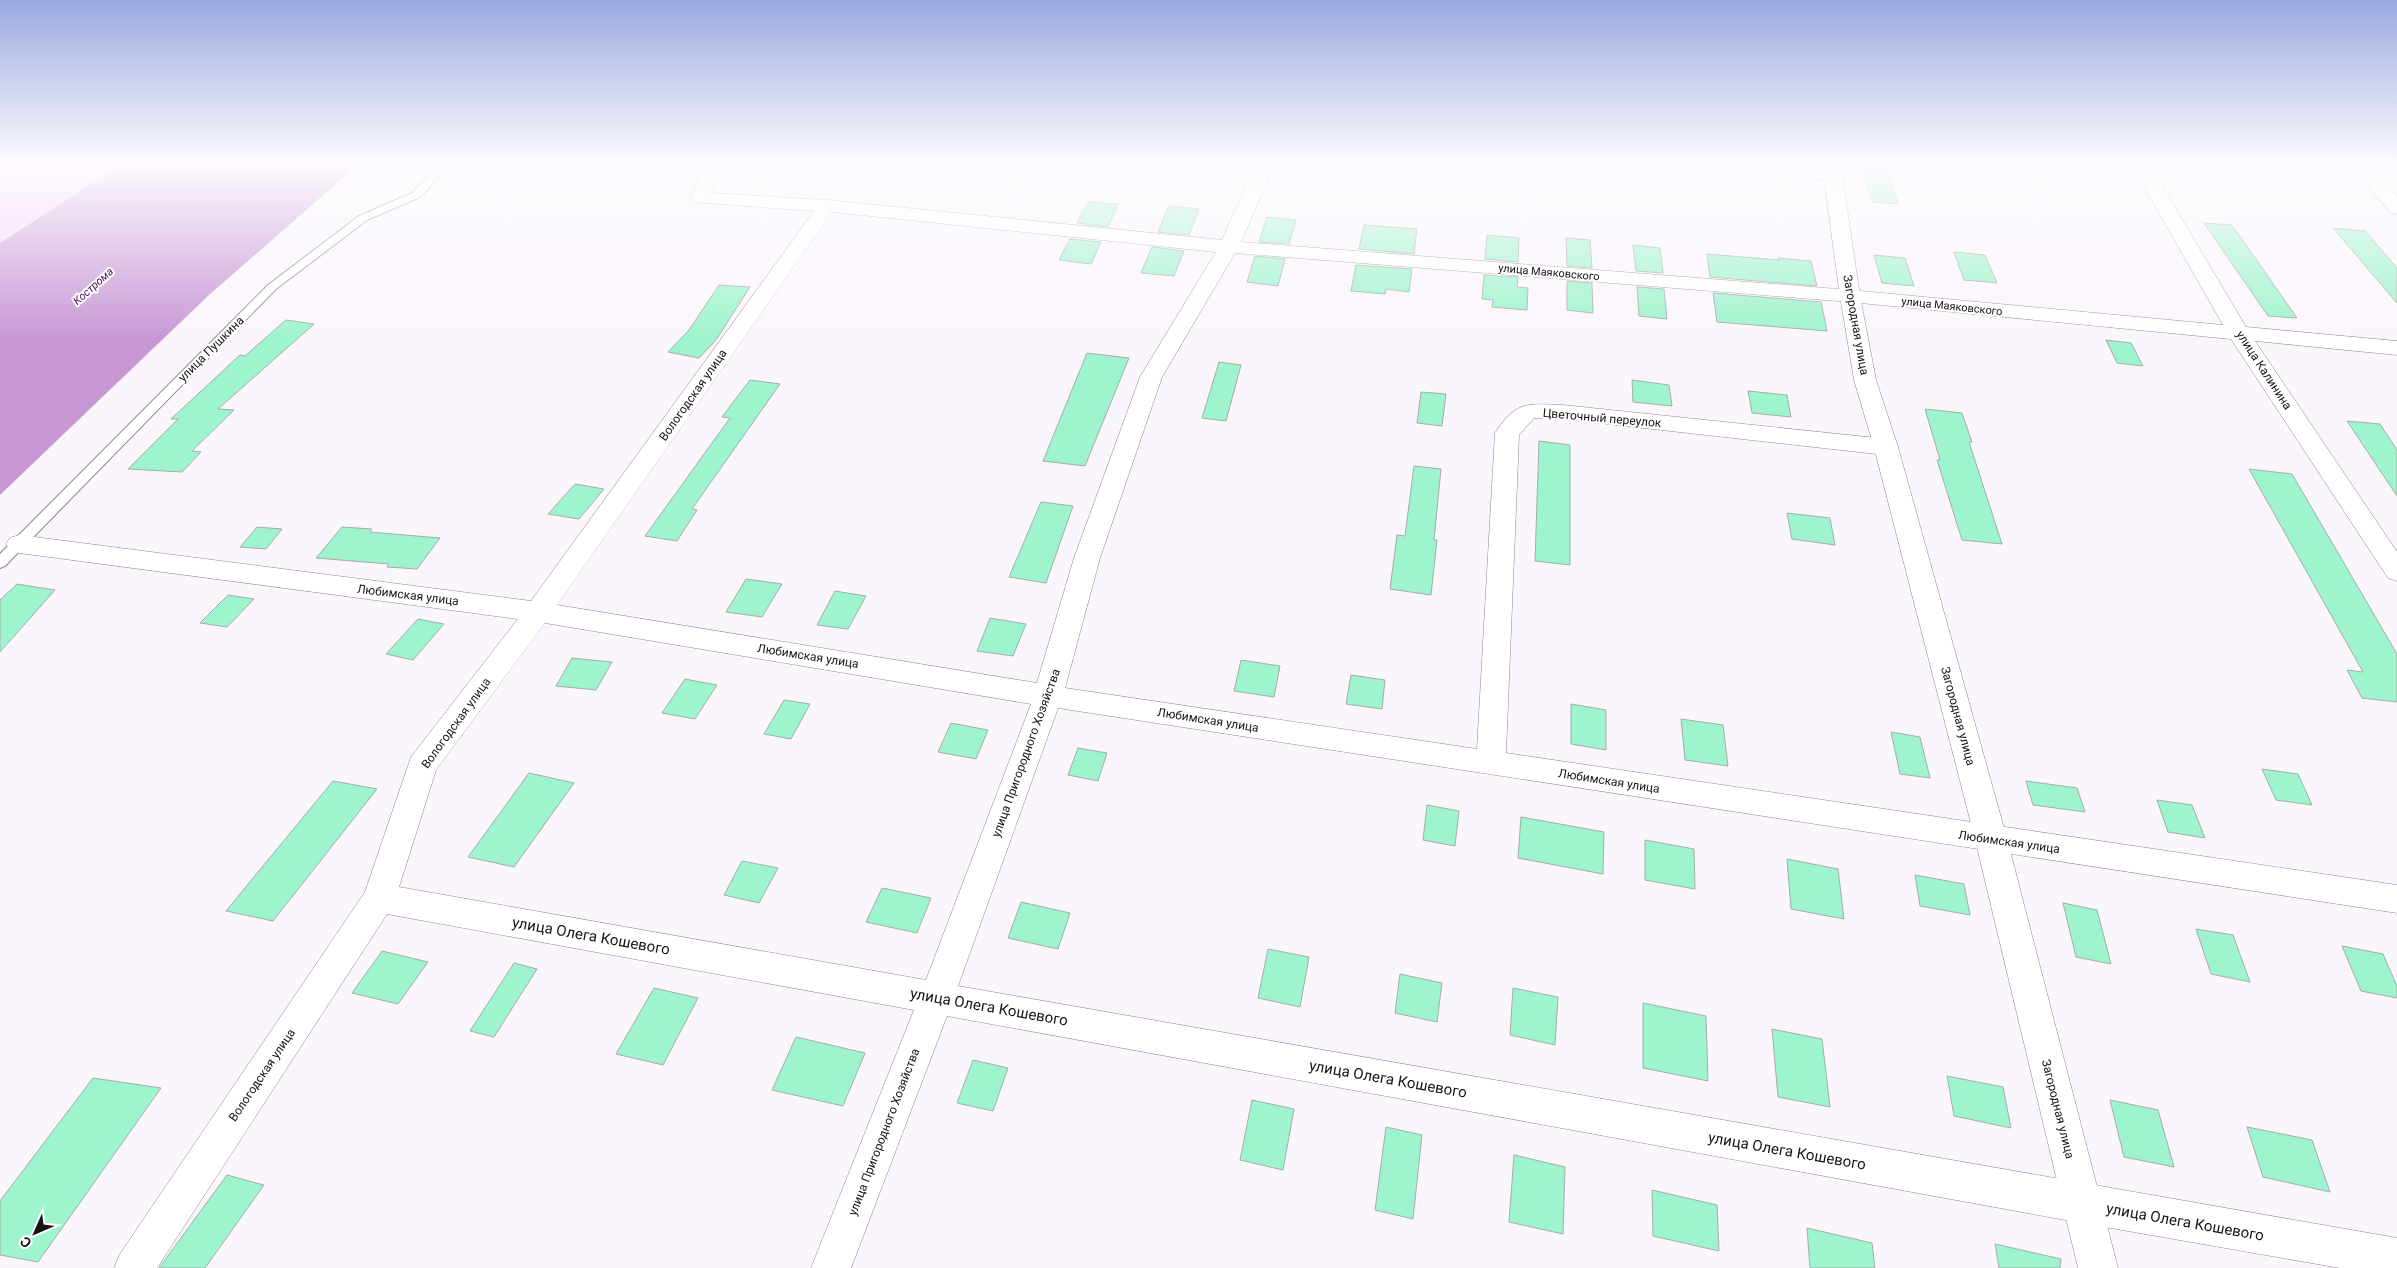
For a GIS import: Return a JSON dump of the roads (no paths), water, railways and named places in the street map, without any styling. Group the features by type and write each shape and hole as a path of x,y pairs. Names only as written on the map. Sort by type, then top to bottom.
{"street":[{"name":"Вологодская улица","path":"134,1268 379,898 422,766 538,612 816,221"},
{"name":"улица Маяковского","path":"976,221 1229,247 1850,296 2397,348"},
{"name":"улица Пригородного Хозяйства","path":"831,1268 936,997 1048,696 1087,558 1151,376 1229,247 1240,221"},
{"name":"Загородная улица","path":"1840,221 1850,296 1865,380 1886,448 1991,839 2098,1268"},
{"name":"улица Калинина","path":"2173,221 2239,334 2397,572"},
{"name":"Цветочный переулок","path":"1491,763 1508,433 1528,411 1563,412 1886,448"},
{"name":"Любимская улица","path":"10,554 538,612 1048,696 2397,899"},
{"name":"улица Олега Кошевого","path":"379,898 2082,1204 2397,1258"}],"lane":[{"name":"улица Пушкина","path":"10,554 272,287 359,221"}],"water":[{"name":"Кострома","path":"34,221 293,221 209,295 0,495 0,243"}]}
